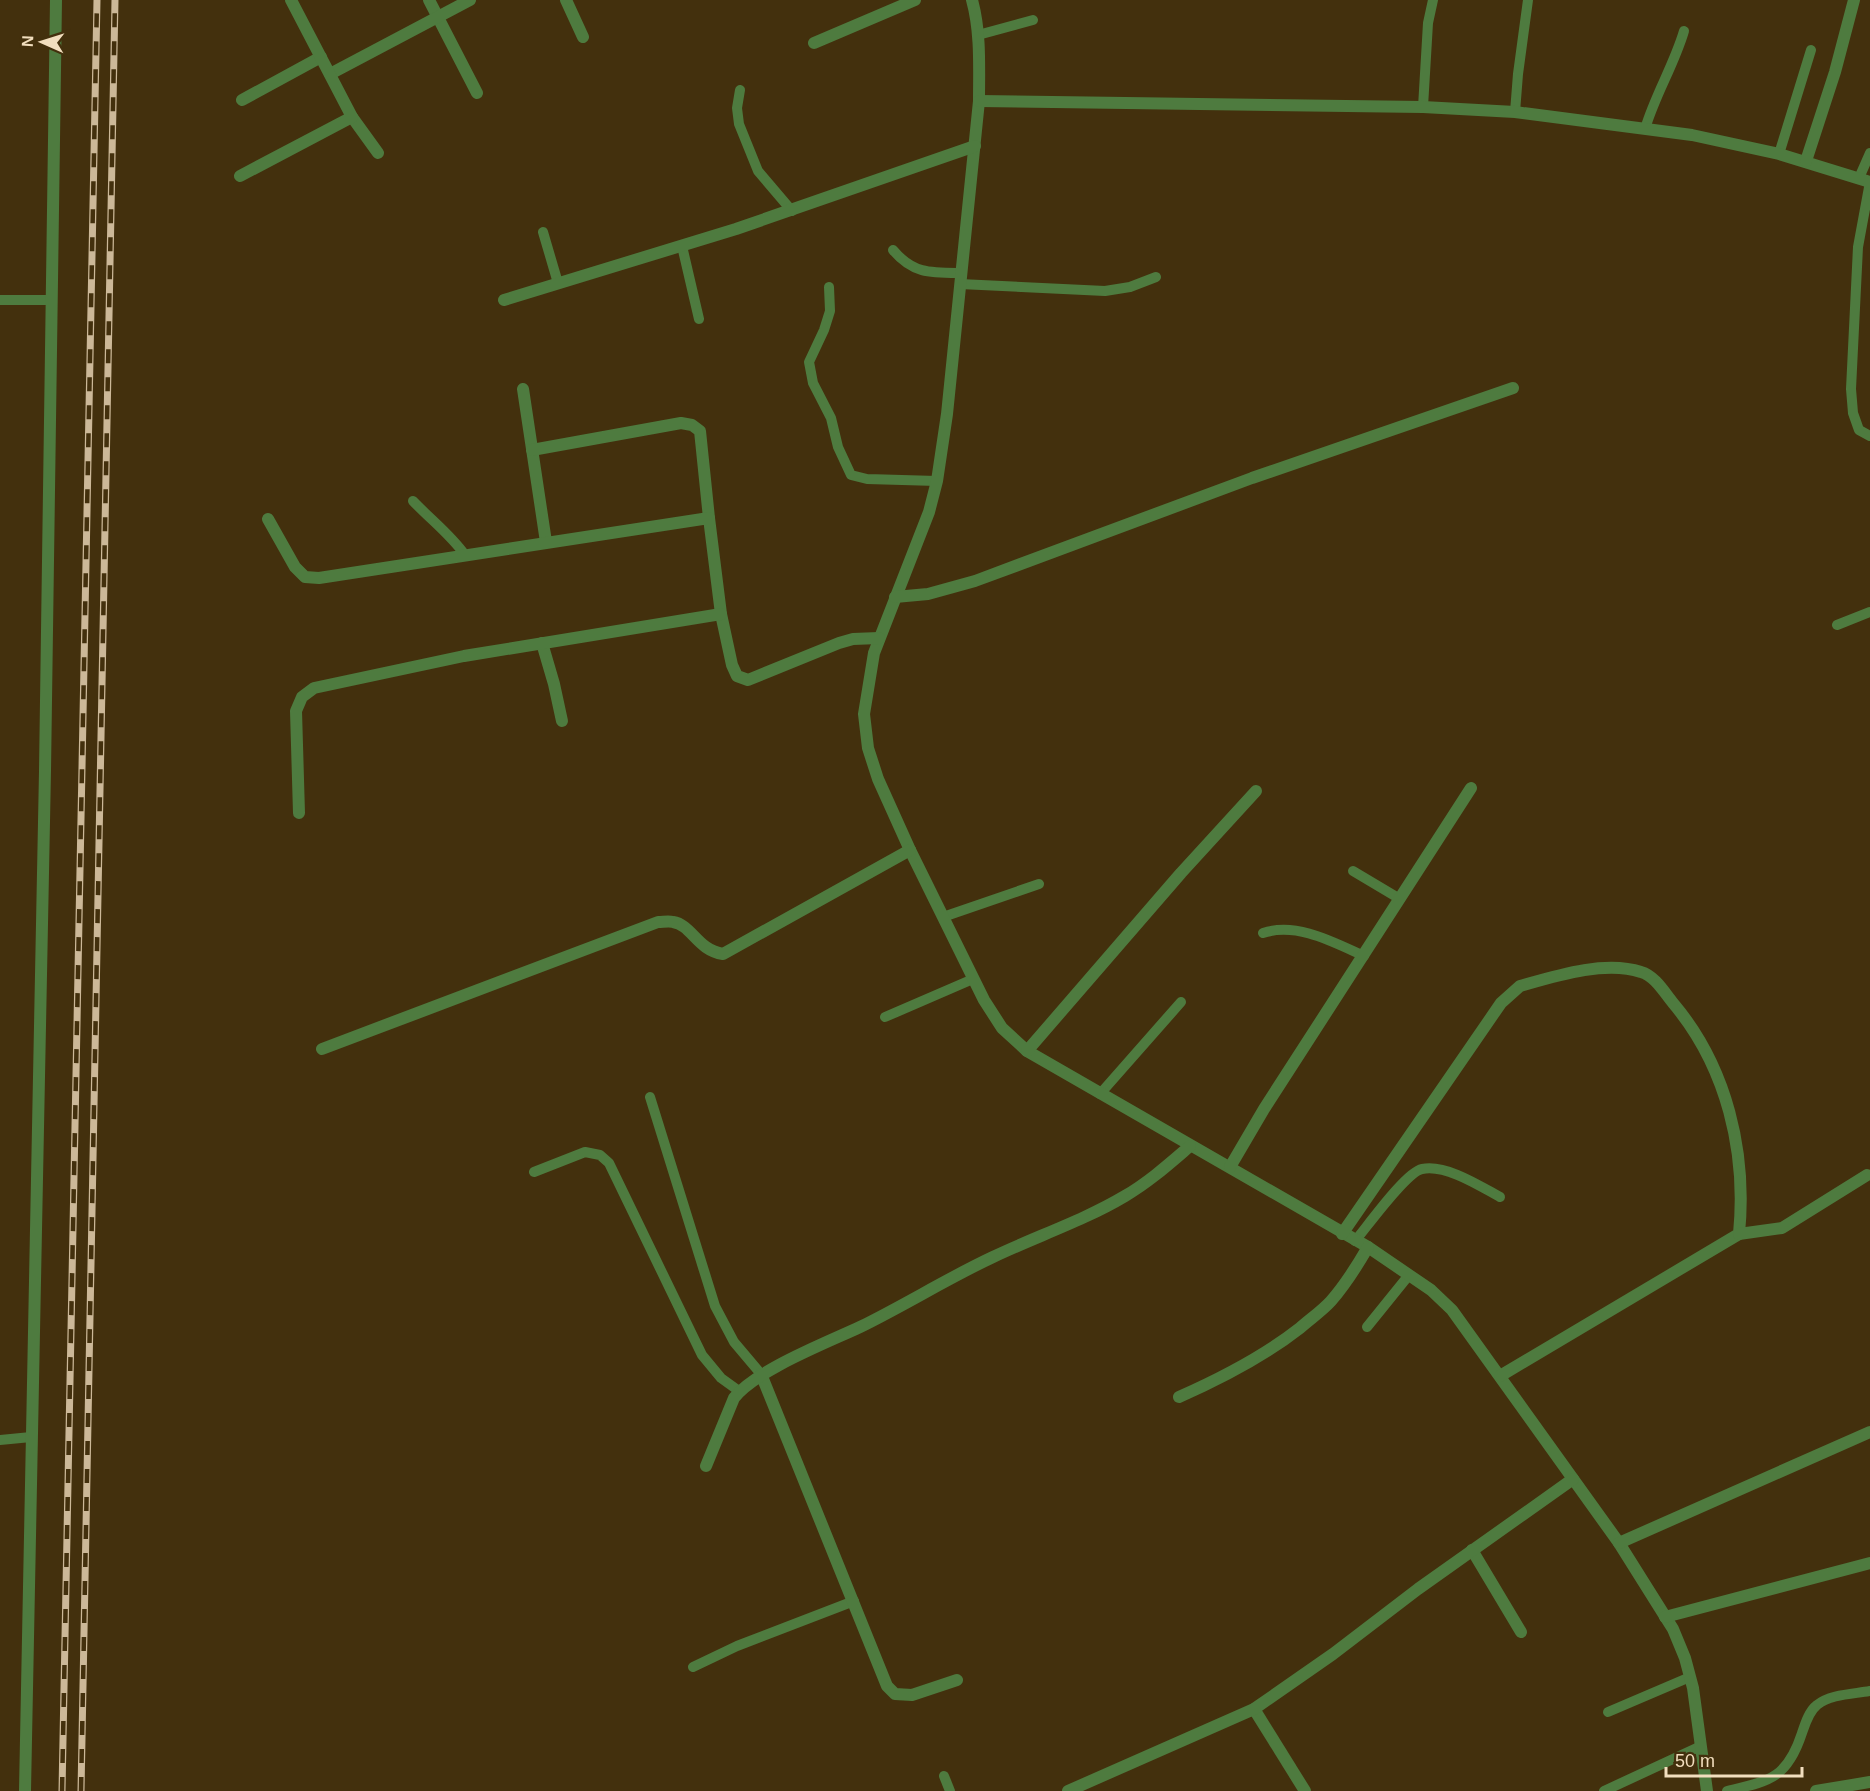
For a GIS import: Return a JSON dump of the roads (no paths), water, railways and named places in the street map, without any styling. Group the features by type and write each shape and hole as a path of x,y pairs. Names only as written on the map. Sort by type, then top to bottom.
{"street":[{"path":"25,1791 45,771 56,0"},
{"path":"291,0 352,117 378,153"},
{"path":"429,0 477,93"},
{"path":"330,74 470,0"},
{"path":"566,0 583,37"},
{"path":"814,43 915,0"},
{"path":"972,0 977,19 979,101 947,414 937,481 929,512 874,653 864,714 868,748 878,779 909,850 973,979 1002,1028 1027,1051 1368,1247 1431,1290 1452,1310 1619,1543 1673,1629 1690,1677 1707,1791"},
{"path":"1806,160 1835,72 1854,0"},
{"path":"242,100 321,57"},
{"path":"979,101 1423,107 1515,112 1692,135 1779,153 1866,180"},
{"path":"240,176 352,117"},
{"path":"504,300 792,211 975,146"},
{"path":"895,597 928,594 975,581 1252,478 1514,388"},
{"path":"523,389 546,542"},
{"path":"532,450 681,423 692,425 700,431 721,614 732,665 737,676 748,680 839,643 853,639 879,638"},
{"path":"268,519 296,567 305,577 319,578 709,518"},
{"path":"298,813 296,711 302,697 314,688 464,656 721,614"},
{"path":"542,643 562,721"},
{"path":"1230,1167 1264,1109 1471,788"},
{"path":"1027,1051 1181,873 1256,791"},
{"path":"322,1049 658,922 676,922 703,947 723,954 909,850"},
{"path":"1342,1234 1510,993 1520,986 1591,969 1627,968 1643,972 1655,981 1690,1023 1708,1056 1728,1108 1737,1143 1742,1196 1739,1234"},
{"path":"706,1466 727,1410 739,1391 761,1374 865,1324 993,1257 1126,1196 1158,1174 1190,1146"},
{"path":"1500,1376 1739,1234 1782,1228 1867,1175"},
{"path":"1179,1398 1226,1376 1274,1348 1313,1317 1330,1302 1352,1274 1368,1247"},
{"path":"761,1374 887,1686 895,1694 912,1695 957,1680"},
{"path":"1619,1543 1870,1432"},
{"path":"1068,1791 1254,1709 1573,1479"},
{"path":"1472,1551 1521,1632"},
{"path":"1665,1617 1870,1563"},
{"path":"1254,1709 1305,1791"},
{"path":"1816,1791 1870,1782"}],"lane":[{"path":"1423,107 1428,23 1433,0"},
{"path":"1515,112 1528,0"},
{"path":"978,35 1033,20"},
{"path":"1645,129 1653,104 1678,52 1684,31"},
{"path":"1779,153 1811,50"},
{"path":"740,90 737,108 739,124 758,171 792,211"},
{"path":"1870,153 1858,247 1851,389 1853,413 1859,430 1870,436"},
{"path":"543,232 558,283"},
{"path":"682,246 699,320"},
{"path":"893,250 904,263 918,270 961,278 1105,291 1130,287 1156,277"},
{"path":"829,287 830,311 809,362 813,383 831,418 838,447 851,474 867,479 937,481"},
{"path":"0,300 52,300"},
{"path":"413,501 448,534 465,555"},
{"path":"1837,625 1870,612"},
{"path":"1353,871 1400,899"},
{"path":"943,917 1039,884"},
{"path":"1263,933 1273,930 1300,931 1364,956"},
{"path":"885,1017 973,979"},
{"path":"1100,1094 1180,1002"},
{"path":"650,1097 715,1306 734,1342 761,1374"},
{"path":"534,1172 585,1152 600,1155 609,1163 702,1354 721,1378 739,1391"},
{"path":"1355,1241 1407,1178 1421,1169 1462,1176 1500,1197"},
{"path":"1367,1327 1409,1275"},
{"path":"0,1440 31,1437"},
{"path":"693,1667 737,1646 854,1601"},
{"path":"1608,1712 1690,1677"},
{"path":"1727,1791 1776,1777 1798,1746 1812,1710 1817,1704 1827,1698 1870,1690"},
{"path":"1604,1791 1701,1746"},
{"path":"944,1776 950,1791"}],"railway":[{"path":"62,1791 97,0"},
{"path":"81,1791 115,0"}]}
